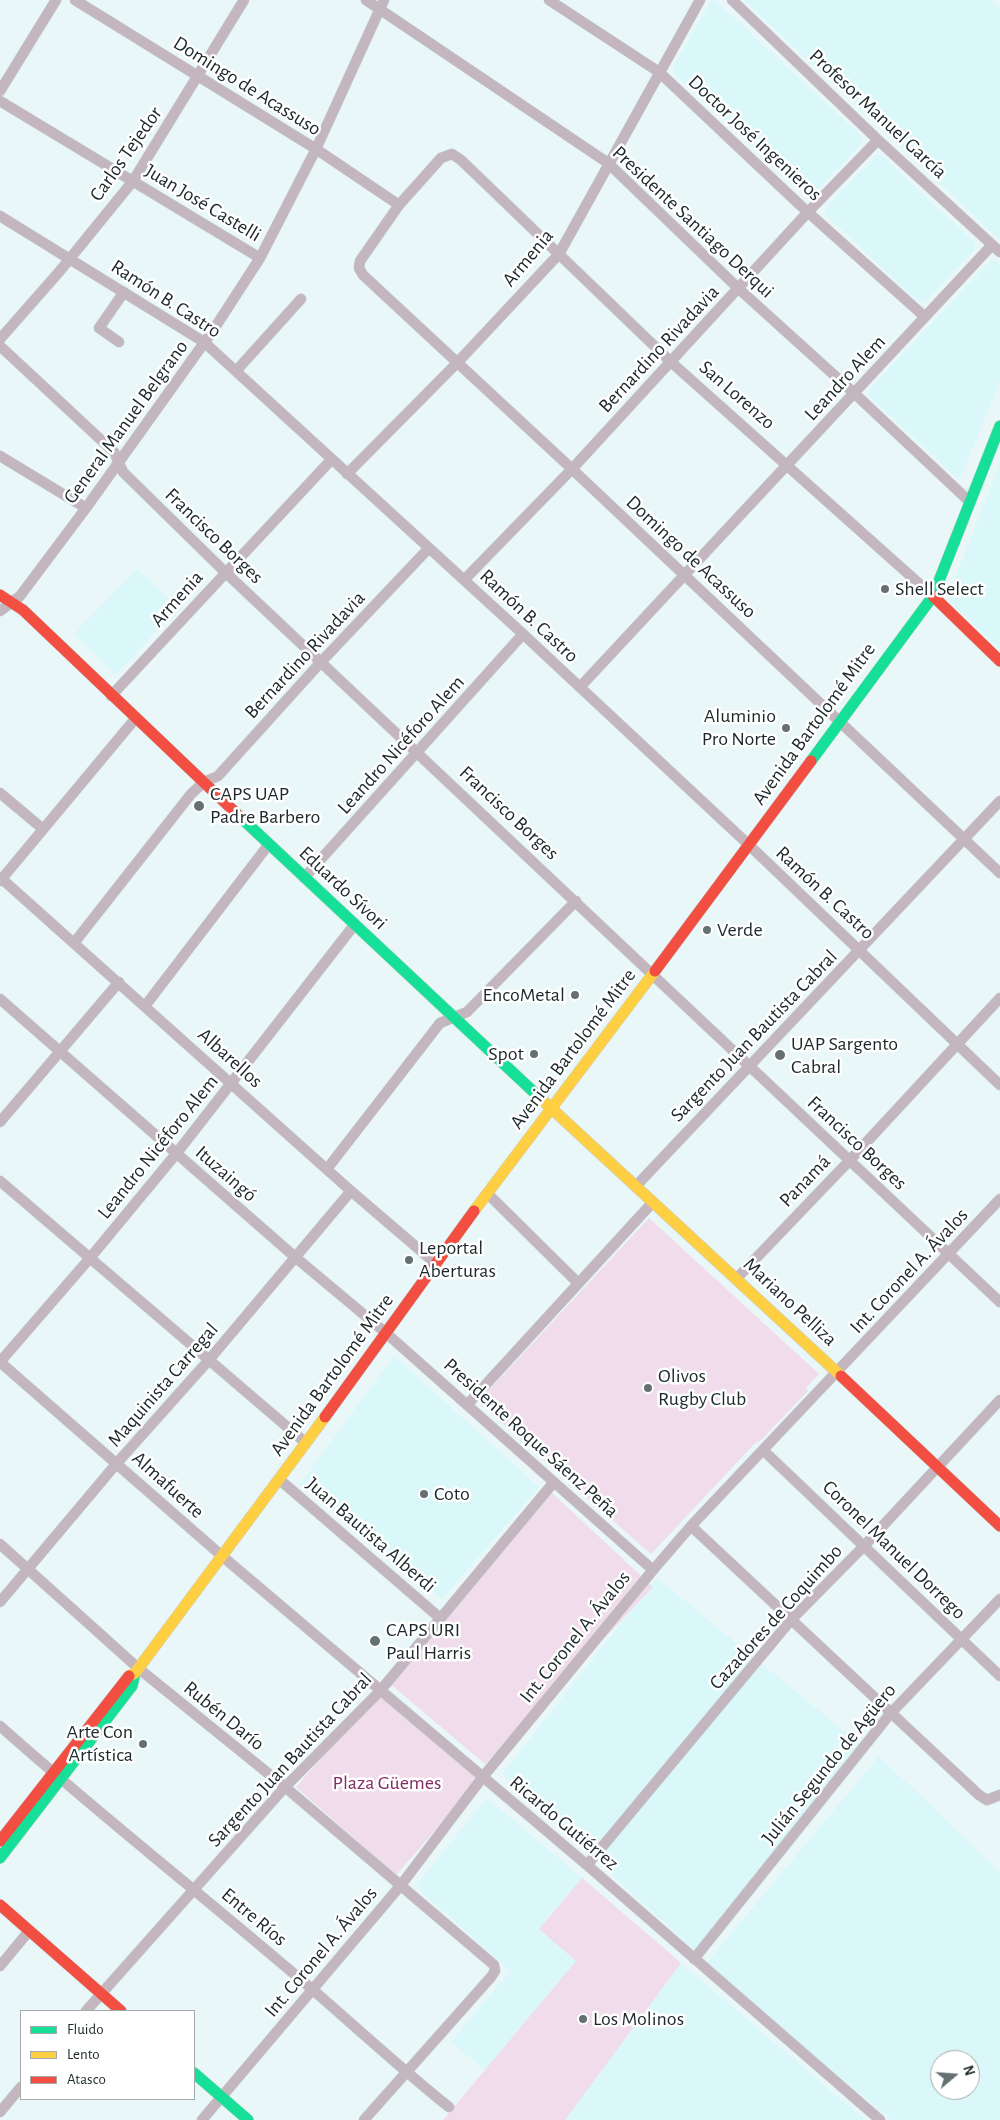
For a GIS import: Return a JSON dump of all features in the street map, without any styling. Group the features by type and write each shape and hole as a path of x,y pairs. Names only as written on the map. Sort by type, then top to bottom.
{"main road":[{"name":"Avenida Bartolomé Mitre","path":"0,1841 132,1686 137,1670 280,1480 435,1263 653,974 933,596 1000,426"},
{"name":"Eduardo Sívori","path":"0,594 12,602 551,1108"},
{"name":"San Lorenzo","path":"933,596 1000,660"},
{"name":"Mariano Pelliza","path":"551,1108 838,1372 1000,1526"},
{"name":"Avenida Bartolomé Mitre","path":"0,1858 56,1775"},
{"path":"1,1908 120,2010"},
{"path":"195,2074 248,2120"}],"street":[{"path":"0,91 56,0"},
{"name":"Domingo de Acassuso","path":"74,0 316,149 399,205 360,261 359,268 362,275 572,469 1000,873"},
{"name":"Carlos Tejedor","path":"0,339 133,181 244,0"},
{"name":"Presidente Santiago Derqui","path":"366,0 382,4 608,163 739,289 970,502"},
{"name":"Doctor José Ingenieros","path":"549,0 659,72 808,212 925,317"},
{"name":"Armenia","path":"347,474 457,363 559,254 700,0"},
{"name":"Profesor Manuel García","path":"732,0 878,140 1000,252"},
{"name":"General Manuel Belgrano","path":"0,611 20,596 86,508 204,342 260,258 316,149 382,4"},
{"name":"Juan José Castelli","path":"0,101 260,258"},
{"name":"Bernardino Rivadavia","path":"464,580 572,469 808,212 878,140"},
{"name":"San Lorenzo","path":"399,205 441,158 452,154 461,160 671,362 933,596"},
{"name":"Ramón B. Castro","path":"0,216 204,342 580,687 749,845 1000,1085"},
{"name":"Leandro Alem","path":"580,687 992,245"},
{"path":"120,342 100,328 124,292"},
{"path":"236,371 301,299"},
{"name":"Francisco Borges","path":"0,346 114,452 123,472 225,572 1000,1302"},
{"path":"0,456 86,508"},
{"name":"Armenia","path":"111,696 331,460"},
{"name":"Bernardino Rivadavia","path":"74,943 191,794 204,782 218,776 321,662 429,548"},
{"name":"Leandro Nicéforo Alem","path":"304,878 523,634"},
{"path":"1,880 135,718"},
{"path":"0,793 43,828"},
{"name":"Sargento Juan Bautista Cabral","path":"636,1186 1000,801"},
{"path":"145,1006 269,844"},
{"name":"Albarellos","path":"1,880 351,1191 435,1263"},
{"path":"327,1169 440,1023 467,1012 576,901"},
{"name":"Leandro Nicéforo Alem","path":"0,1362 90,1258 176,1154 355,924"},
{"path":"0,1122 118,982"},
{"name":"Panamá","path":"736,1278 850,1160 1000,998"},
{"name":"Ituzaingó","path":"0,999 295,1257 386,1333"},
{"path":"0,1181 306,1443"},
{"name":"Maquinista Carregal","path":"0,1602 351,1191"},
{"path":"487,1193 578,1283"},
{"name":"Int. Coronel A. Ávalos","path":"202,2120 401,1885 482,1778 691,1526 1000,1199"},
{"path":"467,1405 654,1202"},
{"name":"Presidente Roque Sáenz Peña","path":"386,1333 653,1570"},
{"name":"Almafuerte","path":"0,1362 222,1556"},
{"name":"Cazadores de Coquimbo","path":"587,1865 791,1620 864,1546 1000,1400"},
{"name":"Coronel Manuel Dorrego","path":"763,1450 1000,1676"},
{"name":"Juan Bautista Alberdi","path":"280,1480 440,1618"},
{"name":"Sargento Juan Bautista Cabral","path":"87,2010 285,1788 380,1691 554,1482"},
{"path":"691,1526 978,1795 987,1800 1000,1796"},
{"name":"Rubén Darío","path":"0,1544 137,1670 285,1788 494,1965 495,1971 407,2074"},
{"name":"Ricardo Gutiérrez","path":"222,1556 587,1865 880,2120"},
{"name":"Julián Segundo de Agüero","path":"694,1959 890,1714 1000,1599"},
{"name":"Entre Ríos","path":"0,1726 312,1989 407,2074 449,2107"},
{"path":"0,1966 29,1931"},
{"path":"364,2120 407,2074"},
{"path":"5,2120 0,2114 20,2088"}],"shaded area":[{"path":"715,0 862,137 862,143 811,196 806,196 674,73 673,67 711,1"},
{"path":"744,0 992,0 1000,8 1000,240"},
{"path":"881,155 975,243 975,249 925,302 919,302 826,215 828,206 876,156"},
{"path":"990,261 996,261 1000,264 1000,381 961,476 956,477 869,396 869,390"},
{"path":"1000,465 1000,649 950,602 949,593"},
{"path":"137,569 178,607 117,674 114,674 74,634"},
{"path":"394,1356 539,1487 442,1599 300,1484"},
{"path":"657,1578 861,1745 694,1950 502,1774"},
{"path":"879,1756 1000,1872 1000,2120 892,2120 705,1965"},
{"name":"Los Molinos","path":"487,1798 582,1878 539,1929 576,1961 485,2070 451,2042 510,1971 415,1886"},
{"path":"681,1963 865,2120 565,2120"}],"green space":[{"name":"Olivos Rugby Club","path":"649,1218 819,1374 806,1388 808,1391 759,1442 757,1441 651,1554 478,1402"},
{"path":"552,1493 653,1587 485,1764 389,1683"},
{"name":"Plaza Güemes","path":"378,1692 479,1780 396,1875 296,1787"},
{"name":"Los Molinos","path":"582,1878 681,1963 565,2120 443,2120 576,1961 539,1929"}],"traffic: fast":[{"path":"811,761 933,596 1000,426"},
{"path":"236,813 538,1096"},
{"path":"0,1858 132,1686 135,1673"},
{"path":"195,2074 248,2120"}],"traffic: slow":[{"path":"474,1211 655,971"},
{"path":"538,1096 841,1376"},
{"path":"129,1676 135,1673 325,1417"}],"traffic: jam":[{"path":"0,595 23,610 236,813"},
{"path":"933,596 1000,661"},
{"path":"655,971 811,761"},
{"path":"325,1417 474,1211"},
{"path":"841,1376 1000,1526"},
{"path":"0,1841 129,1676"},
{"path":"0,1905 120,2010"}],"place":[{"name":"Shell Select","path":"885,589"},
{"name":"Aluminio Pro Norte","path":"786,728"},
{"name":"CAPS UAP Padre Barbero","path":"199,806"},
{"name":"Verde","path":"707,930"},
{"name":"EncoMetal","path":"575,995"},
{"name":"Spot","path":"534,1054"},
{"name":"UAP Sargento Cabral","path":"780,1055"},
{"name":"Leportal Aberturas","path":"409,1260"},
{"name":"Olivos Rugby Club","path":"648,1388"},
{"name":"Coto","path":"424,1494"},
{"name":"CAPS URI Paul Harris","path":"375,1641"},
{"name":"Arte Con Artística","path":"143,1744"},
{"name":"Los Molinos","path":"583,2019"}]}
